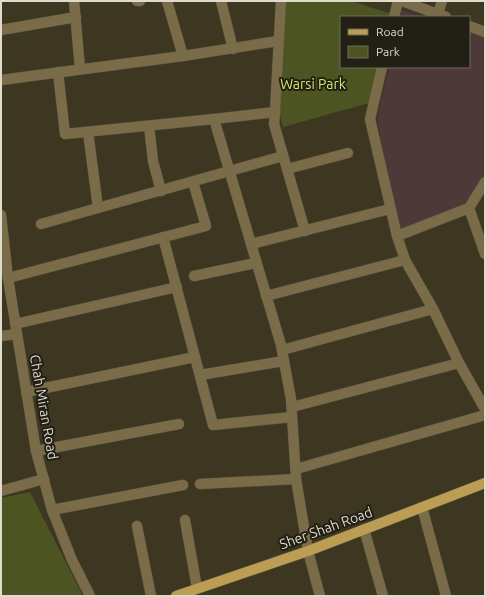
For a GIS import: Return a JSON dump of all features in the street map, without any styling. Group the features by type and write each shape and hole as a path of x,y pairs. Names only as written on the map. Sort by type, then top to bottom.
{"main road":[{"name":"Sher Shah Road","path":"176,596 308,551 485,483"}],"street":[{"path":"74,1 80,69"},
{"path":"167,1 183,56"},
{"path":"220,1 233,49"},
{"path":"280,1 274,124 305,230"},
{"path":"394,16 398,1"},
{"path":"402,1 442,15 442,1"},
{"path":"1,30 76,17"},
{"path":"470,26 485,32"},
{"path":"1,80 233,49 278,41"},
{"path":"382,68 370,119 397,236 405,260 433,309 459,362 485,409"},
{"path":"58,72 65,134 275,112"},
{"path":"214,119 282,350 292,412 296,474 308,551 320,596"},
{"path":"149,126 153,161 161,191"},
{"path":"88,132 98,208"},
{"path":"287,169 348,153"},
{"path":"41,224 284,156"},
{"path":"8,278 206,226 193,182"},
{"path":"397,236 469,208 485,182"},
{"path":"469,208 485,254"},
{"path":"251,244 390,209"},
{"name":"Chah Miran Road","path":"1,215 3,257 8,278 36,451 52,510 72,560 90,596"},
{"path":"163,237 213,425 292,412 459,362"},
{"path":"266,296 405,260"},
{"path":"194,276 256,263"},
{"path":"1,336 16,329 177,287"},
{"path":"282,350 433,309"},
{"path":"26,392 195,357"},
{"path":"200,375 284,361"},
{"path":"200,484 296,474 485,415"},
{"path":"36,451 178,424"},
{"path":"1,491 44,479"},
{"path":"52,510 183,485"},
{"path":"422,508 446,596"},
{"path":"185,520 197,588"},
{"path":"136,526 151,596"},
{"path":"364,529 379,595"}],"shaded area":[{"path":"402,10 423,16 400,16"},
{"path":"470,31 485,37 485,173 464,206 398,231 377,118 389,68 470,68"}],"green space":[{"name":"Warsi Park","path":"286,1 351,1 392,14 392,16 340,16 340,68 378,68 369,103 283,127 279,112"},
{"path":"30,492 83,596 1,596 1,498"}]}
